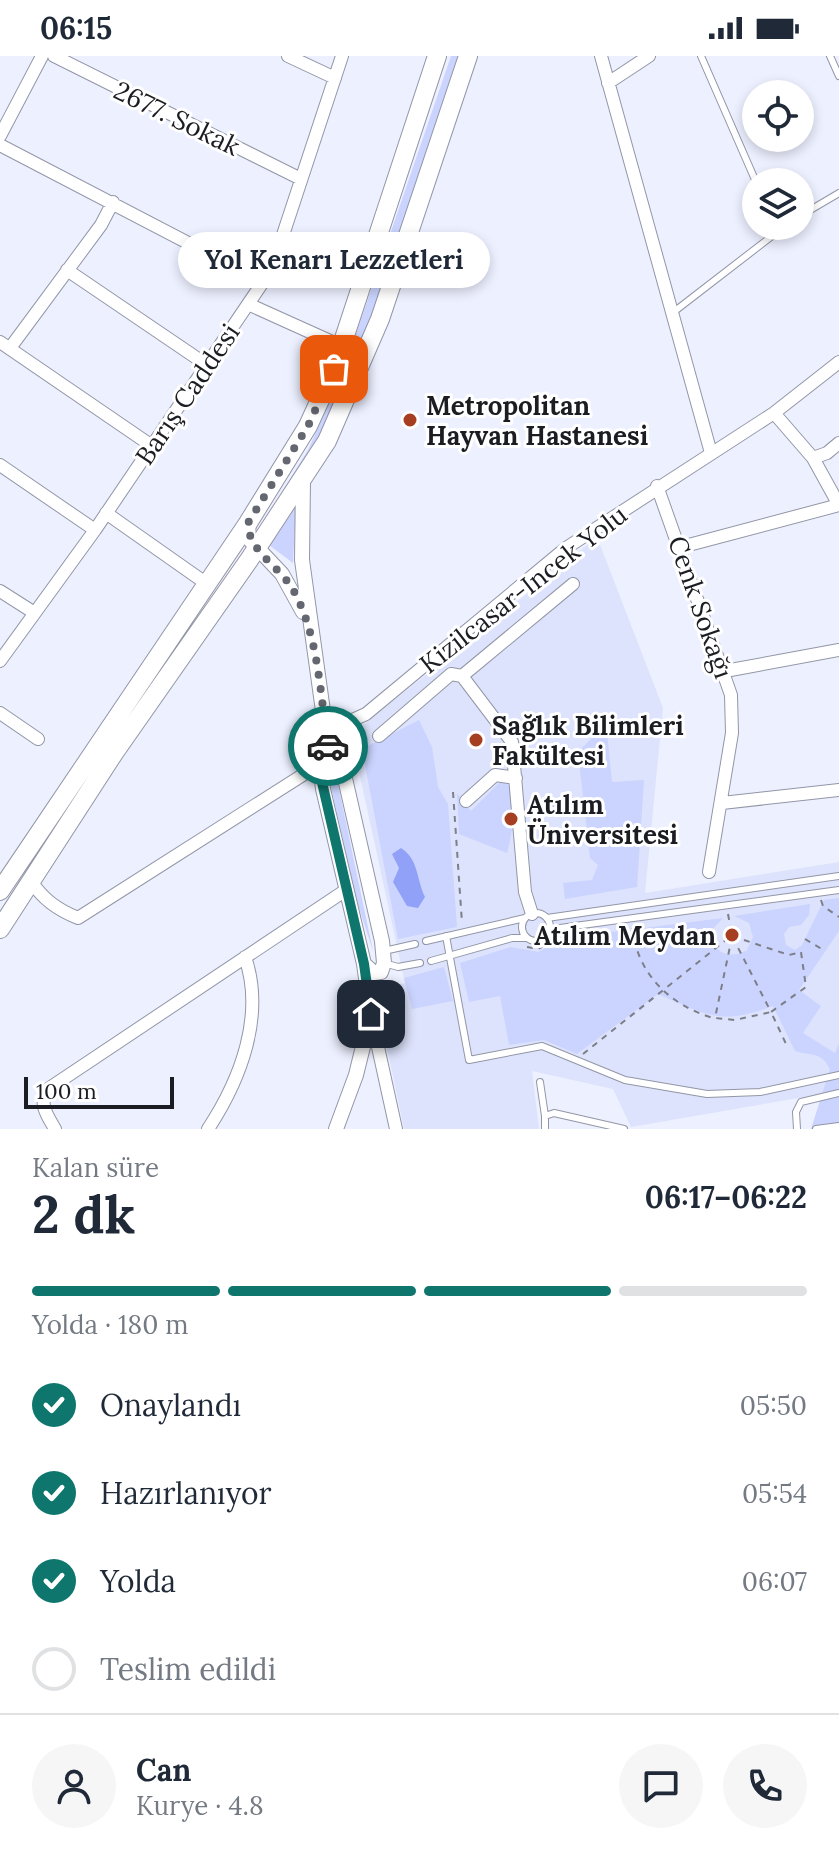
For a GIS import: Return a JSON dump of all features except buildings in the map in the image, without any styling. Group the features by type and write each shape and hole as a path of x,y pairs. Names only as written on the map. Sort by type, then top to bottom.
{"main road":[{"path":"0,891 248,523 308,426 341,346 437,56"},
{"path":"0,929 114,753 303,481 341,415 375,332 468,56"}],"street":[{"path":"0,136 42,56"},
{"name":"2677. Sokak","path":"54,56 301,179"},
{"path":"288,56 335,78"},
{"name":"Barış Caddesi","path":"0,661 95,530 263,282 342,56"},
{"path":"601,56 711,453"},
{"path":"608,83 637,60 649,56"},
{"path":"0,145 263,282"},
{"path":"113,202 101,225 5,345 152,446"},
{"path":"67,270 207,365"},
{"path":"248,304 341,346"},
{"name":"Kizilcasar-Incek Yolu","path":"327,740 366,714 566,548 657,486 774,413 839,362"},
{"path":"681,547 839,505 813,458 774,413"},
{"path":"813,458 827,453 839,443"},
{"path":"0,465 95,530"},
{"path":"303,481 302,560 327,740 344,774 384,957 381,972 374,973 364,964"},
{"name":"Cenk Sokağı","path":"657,486 731,695 732,733 709,872"},
{"path":"106,513 207,584"},
{"path":"248,523 249,539 292,588 309,623"},
{"path":"462,676 573,584"},
{"path":"0,591 33,612"},
{"path":"725,671 839,650"},
{"path":"379,736 451,674 462,676 512,742 529,916"},
{"path":"0,713 38,739"},
{"path":"327,740 320,764 396,1129"},
{"path":"30,880 41,896 60,911 78,918 320,764"},
{"path":"466,801 495,775 516,778"},
{"path":"722,803 839,790"},
{"path":"55,1129 44,1110 42,1098 48,1089 346,890"},
{"path":"208,1129 233,1085 254,1008 253,980 245,957"},
{"path":"336,1129 356,1075 371,1014"}],"lane":[{"path":"701,56 750,168"},
{"path":"830,56 839,76"},
{"path":"814,208 839,193"},
{"path":"671,314 765,240"},
{"path":"426,941 529,916 547,918 839,876"},
{"path":"431,961 512,938 539,941 560,928 839,890"},
{"path":"527,938 522,928 529,916"},
{"path":"547,918 549,934"},
{"path":"446,936 469,1060 542,1046 625,1080 707,1094 760,1092 839,1075"},
{"path":"384,957 415,944"},
{"path":"384,957 398,967 420,963"},
{"path":"540,1082 545,1129"},
{"path":"797,1129 796,1112 801,1102 839,1093"},
{"path":"545,1116 554,1113 624,1129"},
{"path":"816,1129 839,1126"}],"path":[{"path":"453,792 462,923"},
{"path":"821,899 823,906 839,917"},
{"path":"728,912 732,936 787,1046"},
{"path":"631,925 639,955 664,992 683,1007 715,1018 735,1020 771,1012 806,987 801,952 789,955 732,936"},
{"path":"576,1059 732,936"},
{"path":"715,1018 732,936"},
{"path":"805,939 825,951"}],"shaded area":[{"path":"451,56 458,56 371,318 324,430 271,510 308,450 342,375"},
{"path":"296,504 293,563 269,545"},
{"name":"Atılım Üniversitesi","path":"597,537 663,708 645,893 839,862 839,1091 631,1127 613,1089 532,1071 539,1129 404,1129 375,990 405,983 351,735"},
{"path":"419,720 432,747 438,787 448,804 457,927 398,939 362,749"},
{"path":"607,731 612,782 644,780 637,887 565,899 563,883 592,880 598,865 590,858 578,752 597,733"},
{"path":"330,763 334,765 373,951 357,902 327,769"},
{"path":"504,778 514,804 507,853 459,834 457,793 471,811"},
{"path":"839,898 839,931 799,990 821,1006 803,1033 835,1053 839,1043 839,1129 811,1129 830,1069 823,1059 795,1051 773,1006 726,1017 689,1008 658,994 577,1054 544,1040 509,1045 500,996 469,1002 460,963 511,947 538,952 564,938 723,918 713,929 714,943 721,952 740,953 747,950 753,937 749,923 734,916 810,904 809,915 801,925 789,927 784,934 786,945 795,950 802,945 824,900"},
{"path":"444,967 453,1001 412,1009 404,978"}],"water":[{"path":"573,802 574,813 548,816 547,805"},
{"path":"401,848 414,864 425,897 418,908 407,906 393,882 399,868 392,854"}],"way so far":[{"path":"328,746 309,623 282,574 252,544 248,523 308,426 334,369"}],"place":[{"name":"Yol Kenarı Lezzetleri","path":"334,369"},
{"name":"Metropolitan Hayvan Hastanesi","path":"410,420"},
{"name":"Sağlık Bilimleri Fakültesi","path":"476,740"},
{"name":"Atılım Üniversitesi","path":"511,819"},
{"name":"Atılım Meydan","path":"732,935"}],"route":[{"path":"328,746 321,758 321,778 364,964 371,1014"}]}
